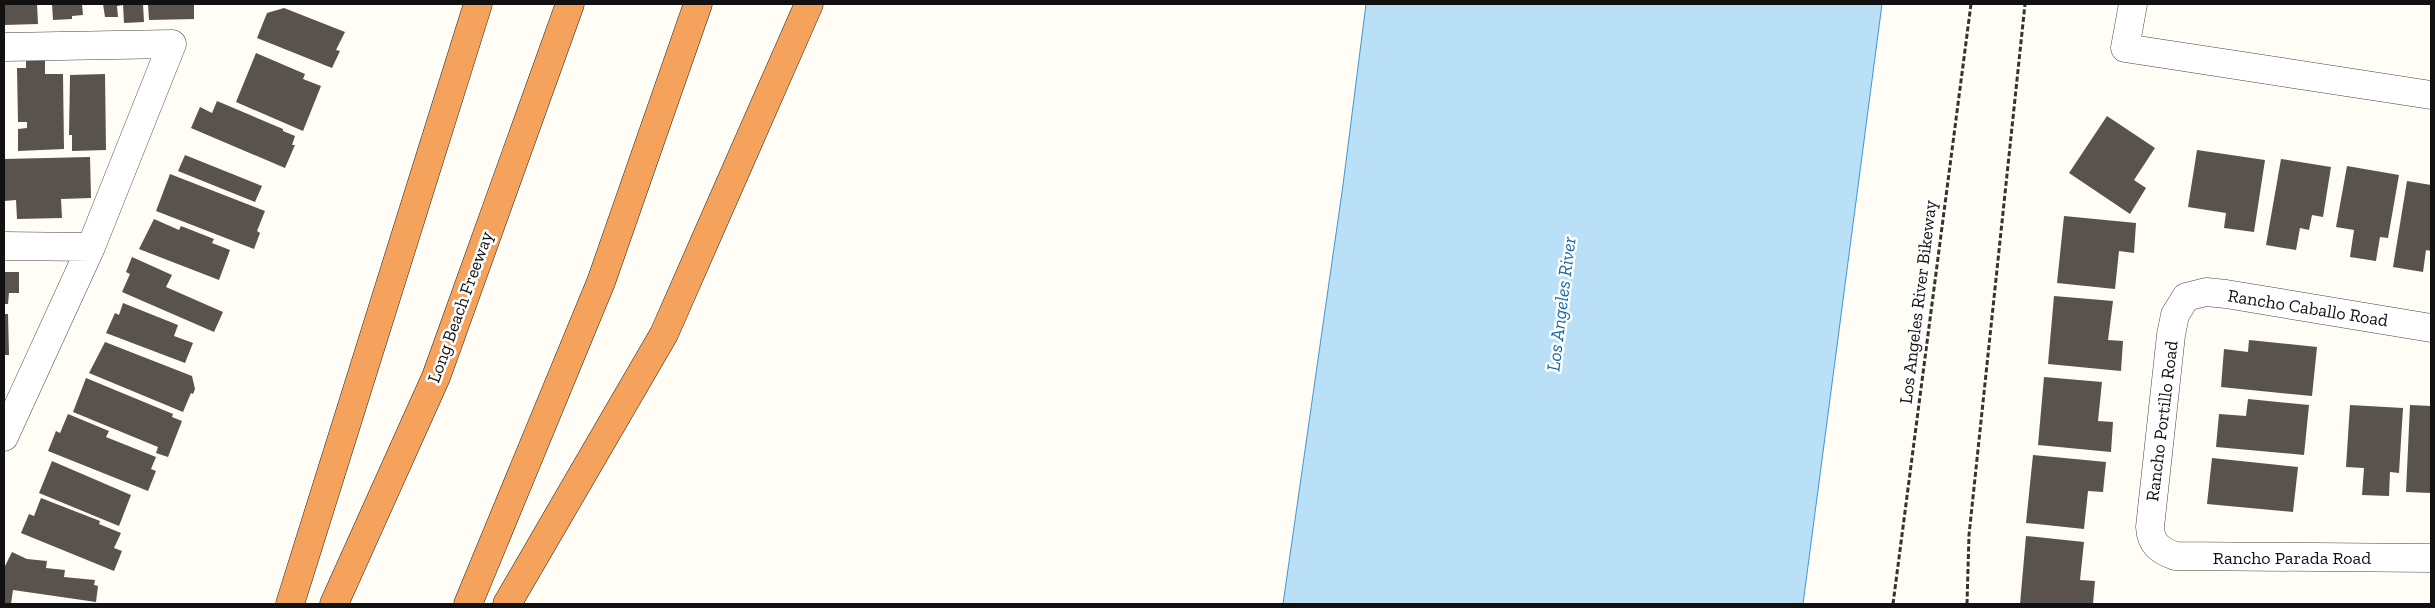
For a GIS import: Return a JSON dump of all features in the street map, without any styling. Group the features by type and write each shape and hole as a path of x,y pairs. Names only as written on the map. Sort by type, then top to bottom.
{"highway":[{"path":"290,604 478,4"},
{"name":"Long Beach Freeway","path":"334,604 436,377 570,4"},
{"path":"468,604 601,282 698,4"},
{"path":"507,604 664,334 809,4"}],"street":[{"path":"2132,4 2125,48 2431,96"},
{"path":"4,47 172,44 91,247 4,437"},
{"path":"4,246 91,247"},
{"name":"Rancho Caballo Road","path":"2186,298 2206,292 2226,294 2431,328"},
{"name":"Rancho Portillo Road","path":"2156,546 2151,538 2150,527 2171,335 2175,315 2186,298"},
{"name":"Rancho Parada Road","path":"2156,546 2175,556 2199,558 2431,558"}],"path":[{"name":"Los Angeles River Bikeway","path":"1893,604 1970,4"},
{"path":"1966,604 1969,535 2025,4"}],"water":[{"name":"Los Angeles River","path":"1366,4 1882,4 1803,604 1283,604 1343,185"}],"building":[{"path":"4,4 37,4 38,24 4,25"},
{"path":"52,4 82,4 83,15 72,16 72,19 53,20"},
{"path":"103,4 123,5 117,6 118,17 105,17"},
{"path":"123,4 143,4 144,22 124,23"},
{"path":"148,4 194,4 194,19 149,20"},
{"path":"284,8 345,32 336,50 340,51 332,68 257,38 267,13"},
{"path":"256,53 305,74 303,79 321,86 303,131 236,102"},
{"path":"26,60 45,60 45,74 63,74 64,149 18,151 18,129 27,128 27,122 18,122 17,68 26,68"},
{"path":"105,74 106,150 72,151 72,135 69,135 70,75"},
{"path":"217,101 295,136 292,145 295,145 285,168 191,128 200,107 212,113"},
{"path":"2107,116 2155,148 2134,180 2146,188 2130,214 2069,173"},
{"path":"2197,150 2265,160 2254,232 2224,228 2226,213 2188,207"},
{"path":"185,155 262,186 255,202 178,171"},
{"path":"90,157 91,198 61,199 62,218 17,219 16,200 4,201 4,159"},
{"path":"2281,159 2331,167 2323,217 2312,215 2309,230 2300,228 2296,250 2266,245"},
{"path":"2347,166 2399,175 2388,238 2380,237 2376,261 2350,257 2354,230 2336,227"},
{"path":"170,174 265,211 257,231 260,233 254,249 156,211"},
{"path":"2407,181 2431,185 2431,251 2426,250 2423,272 2393,267"},
{"path":"2064,216 2136,223 2134,253 2119,251 2115,289 2057,283"},
{"path":"154,219 179,230 181,226 214,239 212,243 230,250 219,280 139,249"},
{"path":"132,257 172,275 166,287 223,312 214,332 122,292 130,274 126,272"},
{"path":"4,272 19,272 19,293 9,293 8,304 4,304"},
{"path":"2054,296 2113,301 2108,340 2123,341 2121,371 2048,364"},
{"path":"123,303 178,325 174,336 193,343 185,363 106,333 115,313 119,315"},
{"path":"4,314 8,314 9,355 4,355"},
{"path":"2249,340 2317,347 2312,396 2221,387 2224,349 2248,352"},
{"path":"105,342 192,376 195,389 193,394 191,393 183,412 89,373"},
{"path":"2044,377 2102,382 2098,421 2113,422 2111,452 2038,445"},
{"path":"86,378 173,414 172,417 182,421 168,457 156,453 158,447 73,412"},
{"path":"2248,399 2309,405 2304,455 2216,447 2219,414 2246,416"},
{"path":"2350,405 2403,408 2399,473 2390,472 2389,496 2362,495 2364,468 2346,467"},
{"path":"2410,405 2431,406 2431,493 2406,492"},
{"path":"68,414 109,431 106,437 156,457 151,469 156,471 148,491 48,451 56,431 60,433"},
{"path":"2033,455 2106,462 2103,492 2088,491 2084,529 2026,523"},
{"path":"2212,458 2298,467 2293,512 2207,504"},
{"path":"52,461 131,495 119,526 39,493"},
{"path":"41,498 100,521 99,524 121,533 114,548 122,551 114,571 21,533 29,514 34,516"},
{"path":"2026,536 2084,542 2080,580 2095,581 2093,604 2020,604"},
{"path":"12,552 27,559 47,561 46,568 65,570 64,577 95,580 94,585 98,586 96,602 13,590 11,604 4,604 4,568"}]}
